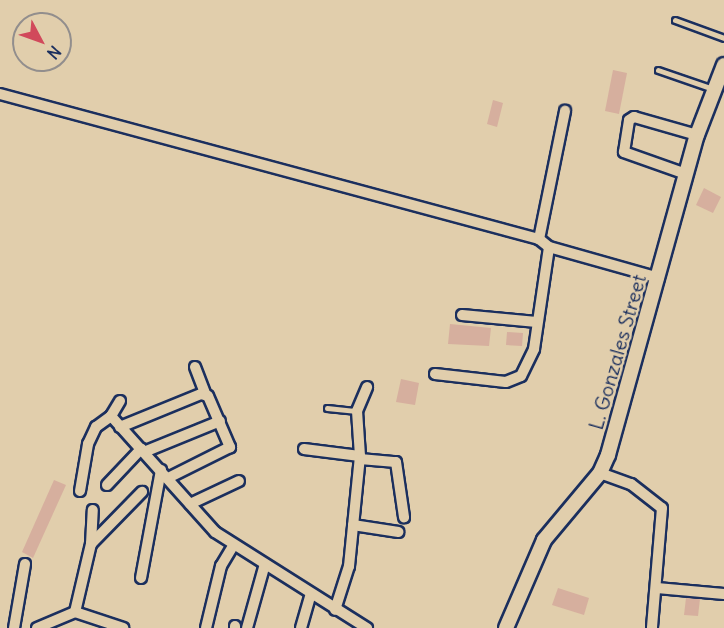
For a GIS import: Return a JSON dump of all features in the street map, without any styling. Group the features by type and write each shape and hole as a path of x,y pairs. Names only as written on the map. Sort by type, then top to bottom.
{"street":[{"name":"L. Gonzales Street","path":"506,628 544,540 600,473 659,278 697,135 724,65"},
{"path":"0,94 539,239 549,247 659,278"},
{"path":"539,239 565,111"},
{"path":"686,174 624,152 628,120 634,117 697,135"},
{"path":"435,374 517,380 534,349 549,247"},
{"path":"462,315 537,322"},
{"path":"164,474 229,450 220,421 195,367"},
{"path":"335,610 349,566 360,457 357,411 367,387"},
{"path":"120,427 206,395"},
{"path":"80,492 88,444 96,427 111,416 120,401"},
{"path":"111,416 190,504 233,546 265,564 310,596 367,628"},
{"path":"107,485 142,450 220,421"},
{"path":"304,449 396,462 404,517"},
{"path":"600,473 632,484 662,508 652,628"},
{"path":"141,578 164,474"},
{"path":"190,504 239,481"},
{"path":"91,544 142,492"},
{"path":"75,612 91,544 93,510"},
{"path":"353,525 398,532"},
{"path":"206,628 221,566 233,546"},
{"path":"14,628 25,564"},
{"path":"239,627 265,564"},
{"path":"657,588 724,594"},
{"path":"301,628 310,596"},
{"path":"37,628 75,612 123,628"}],"lane":[{"path":"675,20 724,39"},
{"path":"658,70 715,90"},
{"path":"327,408 357,411"}],"building":[{"path":"613,70 627,73 619,114 605,111"},
{"path":"493,100 503,103 497,127 487,124"},
{"path":"704,188 721,197 713,213 696,205"},
{"path":"450,324 491,328 489,346 448,344"},
{"path":"507,332 523,333 522,346 506,345"},
{"path":"401,379 419,383 415,405 396,402"},
{"path":"54,480 66,485 33,558 22,552"},
{"path":"558,588 589,598 584,615 552,605"},
{"path":"686,598 700,599 698,616 684,615"}]}
